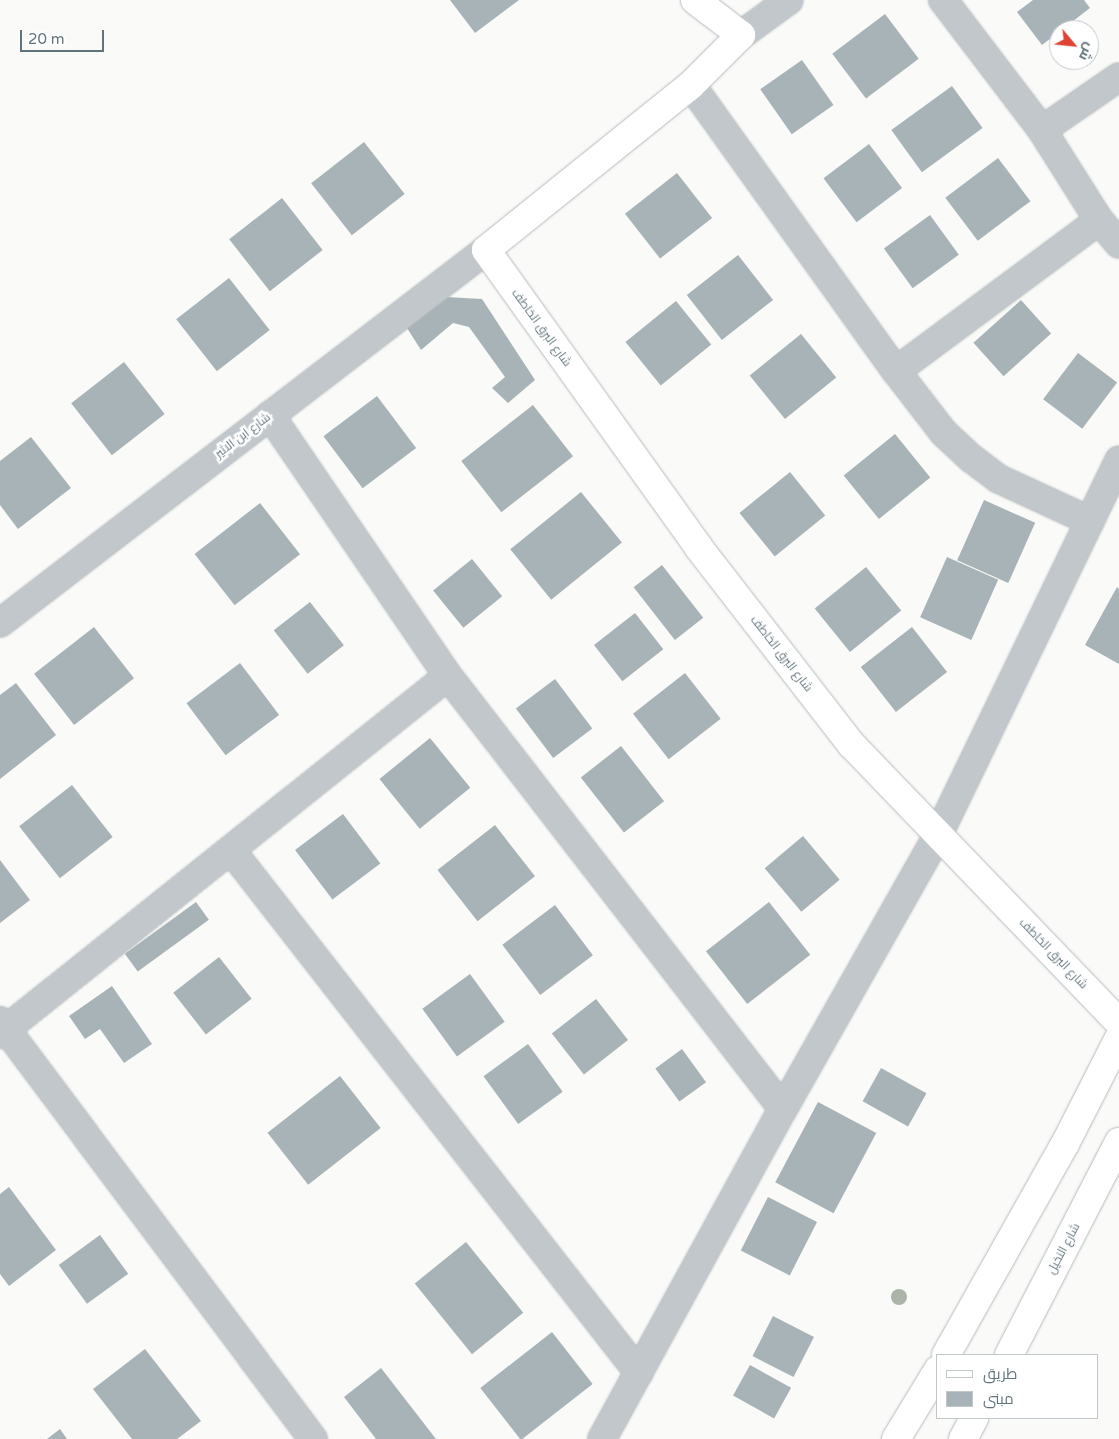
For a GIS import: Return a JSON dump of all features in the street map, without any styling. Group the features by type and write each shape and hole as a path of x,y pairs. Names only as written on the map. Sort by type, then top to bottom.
{"main road":[{"path":"486,250 691,86 741,35 695,0"},
{"name":"شارع البرق الخاطف","path":"486,250 699,548 852,745 1119,1022"},
{"path":"947,1354 1065,1144 1119,1038"},
{"name":"شارع النخيل","path":"1010,1354 1119,1142"},
{"path":"896,1439 936,1373"},
{"path":"963,1439 973,1419"}],"street":[{"path":"741,35 789,0"},
{"path":"943,0 1042,130 1099,220 1119,244"},
{"path":"1042,130 1119,77"},
{"path":"691,86 896,371 944,433 971,458 1000,479 1090,521"},
{"path":"896,371 1099,220"},
{"name":"شارع ابن الاثير","path":"0,623 486,250"},
{"path":"270,415 448,676 783,1109"},
{"path":"602,1439 783,1109 938,836 1119,460"},
{"path":"313,1439 2,1028 231,850 448,676"},
{"path":"231,850 639,1373"}],"building":[{"path":"450,0 519,0 475,33"},
{"path":"1033,0 1084,0 1090,8 1074,20 1049,20 1049,40 1042,45 1017,12"},
{"path":"885,14 919,59 866,98 832,54"},
{"path":"802,60 834,105 792,134 760,89"},
{"path":"952,86 983,128 922,172 891,130"},
{"path":"364,142 405,194 352,235 311,183"},
{"path":"869,144 902,188 857,222 823,178"},
{"path":"998,158 1030,201 978,241 945,198"},
{"path":"677,173 712,218 660,259 625,214"},
{"path":"282,198 323,250 270,291 229,239"},
{"path":"930,215 959,255 913,288 884,249"},
{"path":"738,255 773,300 722,340 687,295"},
{"path":"229,278 270,330 217,371 176,319"},
{"path":"446,297 482,299 535,380 508,403 492,388 505,377 469,327 453,323 421,350 407,328"},
{"path":"1021,300 1051,333 1004,376 973,343"},
{"path":"676,301 711,345 661,385 625,342"},
{"path":"801,334 836,378 785,419 750,376"},
{"path":"1078,353 1117,382 1082,429 1043,399"},
{"path":"124,362 165,414 112,455 71,403"},
{"path":"377,396 416,448 363,488 323,436"},
{"path":"533,405 573,456 501,512 461,461"},
{"path":"895,434 930,478 879,519 844,476"},
{"path":"31,437 71,488 18,529 0,505 0,461"},
{"path":"790,472 825,516 775,556 739,513"},
{"path":"581,492 622,543 551,600 510,549"},
{"path":"984,500 1035,523 1008,583 957,560"},
{"path":"260,503 300,554 235,605 195,554"},
{"path":"947,557 998,580 971,640 920,617"},
{"path":"472,559 502,596 463,628 433,590"},
{"path":"662,565 703,618 675,640 634,587"},
{"path":"866,567 901,611 850,652 815,609"},
{"path":"1117,587 1119,589 1119,664 1085,645"},
{"path":"310,602 344,645 308,674 274,630"},
{"path":"635,613 663,649 622,681 594,645"},
{"path":"94,627 134,678 74,725 34,674"},
{"path":"912,627 947,672 896,712 861,667"},
{"path":"240,663 279,715 226,755 186,703"},
{"path":"685,673 721,719 669,759 633,714"},
{"path":"555,679 592,729 553,758 516,708"},
{"path":"16,683 56,735 0,779 0,695"},
{"path":"430,738 470,788 420,829 379,779"},
{"path":"621,746 664,801 624,833 581,777"},
{"path":"72,785 113,837 60,878 19,826"},
{"path":"343,814 380,864 332,900 295,850"},
{"path":"495,825 535,876 477,921 437,870"},
{"path":"803,836 840,880 801,912 765,868"},
{"path":"0,860 30,900 0,923"},
{"path":"196,902 209,920 138,972 125,954"},
{"path":"769,902 810,955 747,1004 706,951"},
{"path":"555,905 593,955 540,995 502,945"},
{"path":"219,957 252,999 206,1034 173,993"},
{"path":"470,974 505,1022 457,1056 422,1009"},
{"path":"112,986 152,1044 124,1063 100,1029 85,1039 69,1016"},
{"path":"596,999 628,1040 584,1074 552,1033"},
{"path":"528,1044 563,1092 518,1124 484,1076"},
{"path":"682,1049 706,1082 679,1102 655,1068"},
{"path":"881,1068 926,1093 908,1126 863,1101"},
{"path":"340,1076 381,1128 308,1185 268,1133"},
{"path":"818,1102 876,1133 834,1213 775,1182"},
{"path":"9,1187 56,1250 9,1286 0,1274 0,1194"},
{"path":"768,1197 817,1222 790,1275 741,1250"},
{"path":"100,1235 128,1274 87,1304 59,1265"},
{"path":"466,1242 523,1313 472,1354 415,1284"},
{"path":"773,1316 814,1337 794,1377 753,1356"},
{"path":"552,1332 593,1384 522,1439 520,1439 480,1388"},
{"path":"145,1349 201,1421 177,1439 132,1439 93,1389"},
{"path":"750,1365 791,1388 774,1418 733,1396"},
{"path":"381,1368 436,1439 376,1439 344,1397"},
{"path":"60,1429 67,1439 47,1439"}]}
